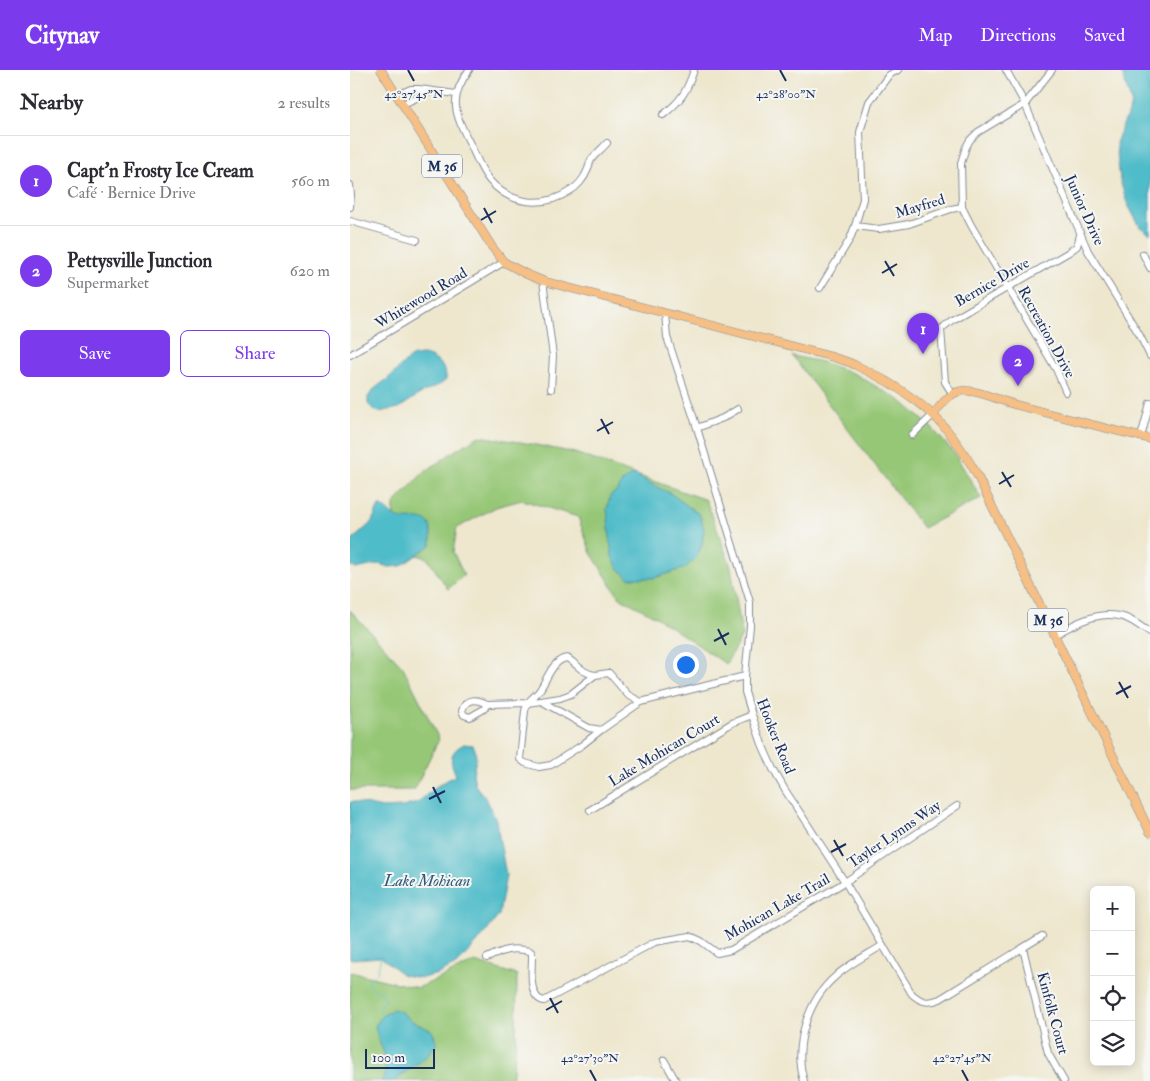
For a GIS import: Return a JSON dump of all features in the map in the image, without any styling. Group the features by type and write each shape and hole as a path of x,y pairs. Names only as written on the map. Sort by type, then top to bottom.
{"main road":[{"name":"M 36","path":"381,70 492,247 504,262 543,281 854,364 887,382 933,415 950,434 976,473 1150,832"},
{"path":"933,415 952,393 971,391 1056,416 1150,439"}],"street":[{"path":"469,70 461,81 456,94 456,109 459,122 490,182 512,198 544,202 569,192 576,187 586,173 591,160 607,144"},
{"path":"663,115 673,108 687,91 694,70"},
{"path":"820,288 850,239 863,198 860,132 869,102 889,75 898,70"},
{"name":"Junior Drive","path":"1006,70 1025,104 1088,252 1139,334 1150,356"},
{"path":"962,207 961,163 970,140 978,132 1025,104 1052,70"},
{"path":"397,95 411,89 456,94"},
{"path":"403,104 431,91"},
{"path":"350,185 350,207"},
{"name":"Mayfred","path":"855,226 878,229 910,224 950,209 962,207"},
{"name":"Recreation Drive","path":"962,207 971,226 1056,369 1066,392"},
{"path":"350,221 417,240"},
{"name":"Bernice Drive","path":"952,393 945,382 941,330 952,320 1069,252 1077,246 1080,235"},
{"path":"1144,254 1150,268"},
{"name":"Whitewood Road","path":"350,355 504,262"},
{"path":"543,281 553,356 551,389"},
{"name":"Hooker Road","path":"665,313 668,337 750,602 745,692 773,769 785,790 845,882 912,994 923,1002 940,1000 1042,936"},
{"path":"1141,437 1150,403"},
{"path":"697,428 718,420 738,409"},
{"path":"912,435 933,415"},
{"path":"1055,635 1085,619 1105,615 1124,617 1150,633"},
{"path":"641,702 628,695 609,673 595,675 586,673 569,659 564,658 557,662 540,690 527,703 520,757 525,763 538,767 551,765 641,702 745,676"},
{"path":"487,704 527,703 560,698 571,694 595,675"},
{"path":"541,701 588,728 601,730"},
{"name":"Lake Mohican Court","path":"590,810 732,723 752,715"},
{"name":"Tayler Lynns Way","path":"845,882 957,806"},
{"name":"Mohican Lake Trail","path":"487,958 509,949 530,951 532,953 532,986 537,997 544,1001 655,942 690,936 701,941 717,953 731,950 845,882"},
{"path":"804,1081 801,1043 804,1027 814,1004 837,975 883,945"},
{"name":"Kinfolk Court","path":"1023,948 1047,1048 1052,1062 1064,1081"},
{"path":"664,1060 676,1081"}],"green space":[{"path":"792,356 822,362 855,374 901,401 930,426 955,454 981,498 923,528"},
{"path":"479,436 575,453 706,500 731,567 742,636 726,664 656,617 619,597 591,553 578,517 522,500 496,507 457,528 453,552 464,575 448,589 427,558 393,548 394,504 423,473"},
{"path":"350,610 403,667 439,739 414,790 350,790"},
{"path":"475,962 517,975 516,1041 512,1081 350,1081 350,972 418,988"}],"water":[{"path":"1121,70 1150,70 1150,234 1140,227 1127,203 1120,180 1116,143 1129,114 1131,101"},
{"path":"421,355 435,359 442,366 445,371 446,380 399,408 379,412 374,410 368,404 368,397 373,390 408,359"},
{"path":"634,474 670,493 700,515 704,529 702,544 697,557 685,568 654,578 629,578 618,568 612,557 607,509 610,496 618,490 622,482"},
{"path":"379,506 382,506 399,518 420,519 428,522 431,529 431,545 401,566 389,567 379,564 356,569 350,563 350,542 371,523"},
{"name":"Lake Mohican","path":"464,744 473,745 475,749 476,758 473,774 475,785 487,800 496,820 506,875 499,915 484,935 456,965 438,974 422,978 403,975 381,957 350,958 350,802 382,808 403,807 417,803 437,786 456,775 452,765 453,753"},
{"path":"393,1009 432,1031 437,1043 426,1057 394,1081 381,1081 385,1076 386,1058 375,1026 382,1016"}],"waterway":[{"path":"381,956 377,973 368,980 369,985 376,991 381,991 386,1001 379,1005 382,1017"}],"place":[{"name":"Capt'n Frosty Ice Cream","path":"923,354"},
{"name":"Pettysville Junction","path":"1018,386"}]}
